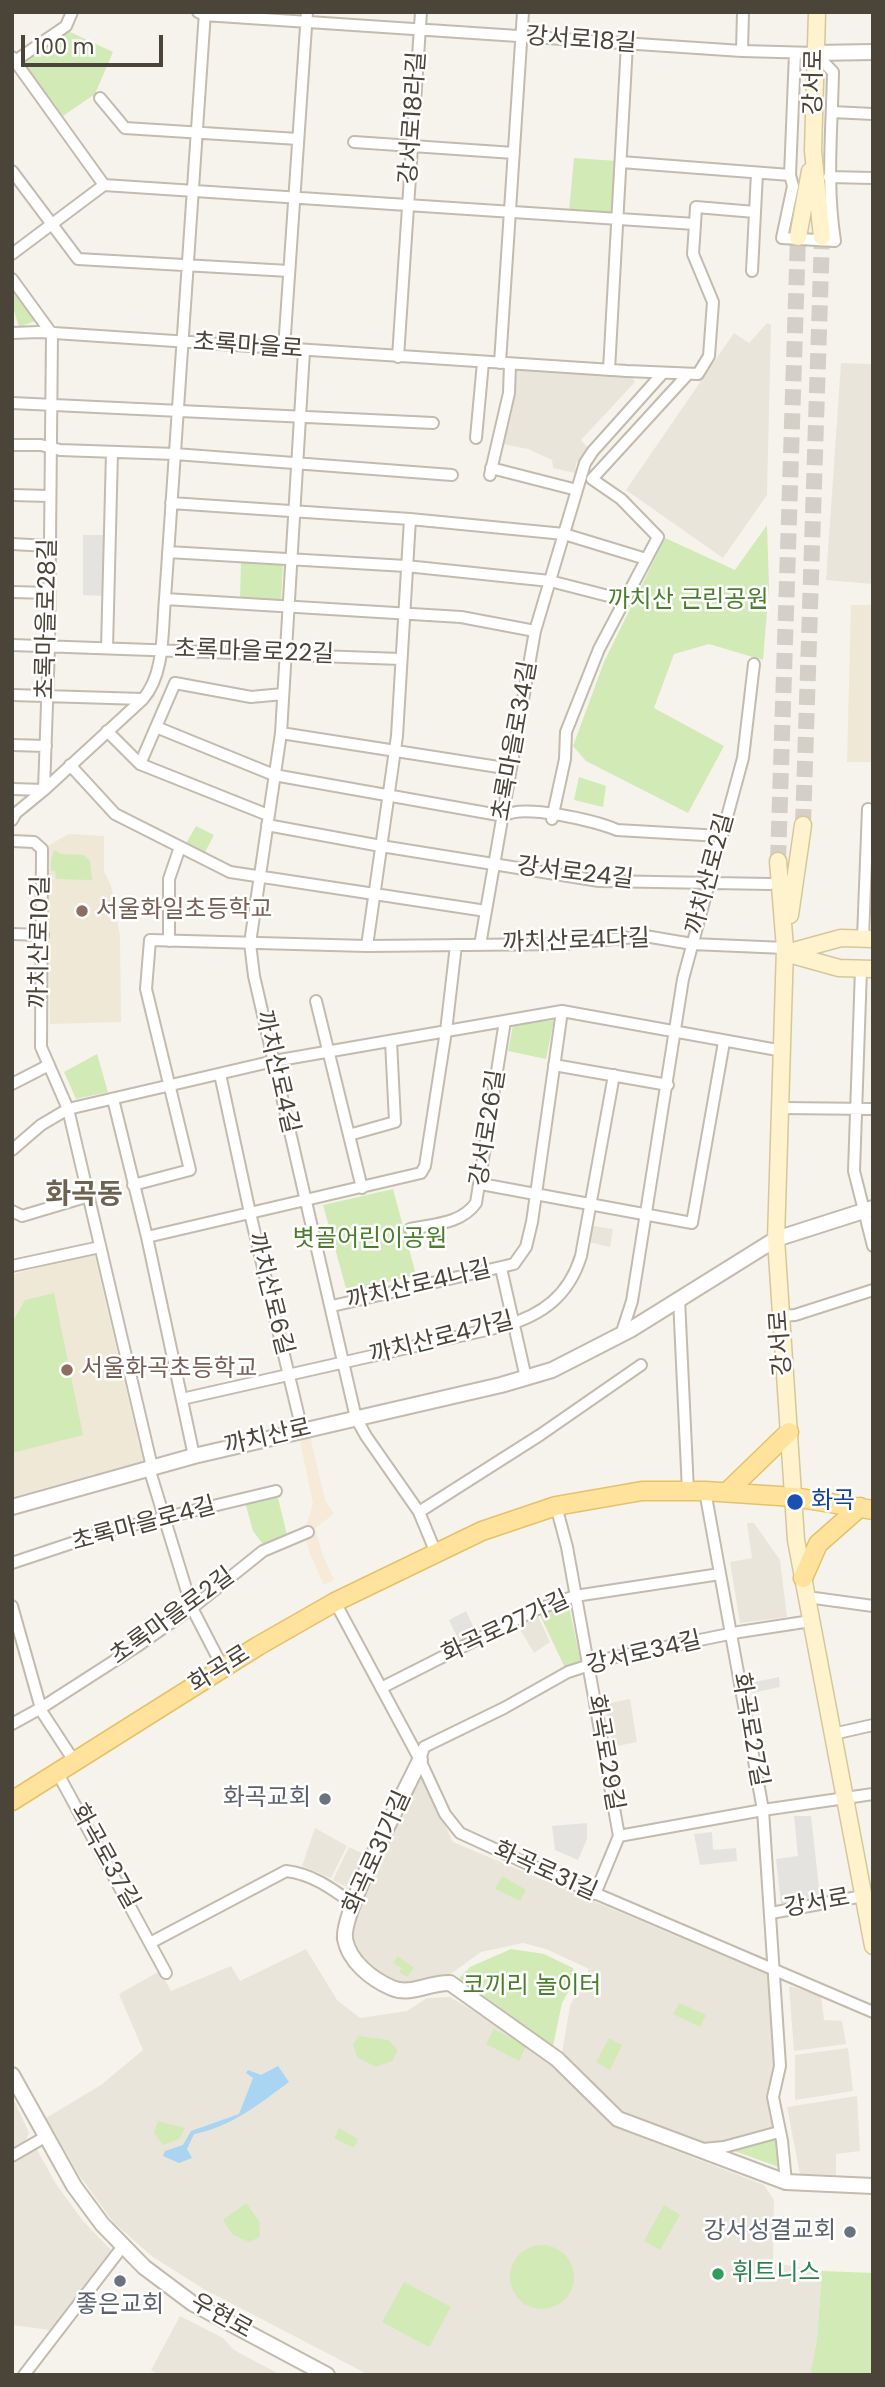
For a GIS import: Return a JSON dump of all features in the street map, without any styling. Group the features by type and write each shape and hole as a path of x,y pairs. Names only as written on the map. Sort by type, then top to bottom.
{"main road":[{"name":"강서로","path":"817,12 813,151 822,237"},
{"name":"강서로","path":"798,237 813,151"},
{"name":"강서로","path":"785,951 803,825"},
{"name":"강서로","path":"778,861 785,951 776,1239 796,1540 873,1946"},
{"path":"785,951 841,938 868,939"},
{"path":"785,951 839,968 867,969"},
{"path":"727,1492 789,1432"},
{"name":"화곡로","path":"12,1801 223,1668 335,1602 482,1531 556,1506 642,1492 727,1492 793,1497 866,1508"},
{"path":"803,1578 818,1544 866,1508"}],"street":[{"path":"12,254 104,185 13,60 66,26 72,12"},
{"path":"420,30 421,12"},
{"path":"523,12 510,212 505,363 509,393 490,471 577,490"},
{"path":"742,51 743,12"},
{"path":"12,820 16,813 151,691 156,676 172,503 202,13"},
{"name":"강서로18길","path":"202,13 307,17 420,30 627,44 815,53"},
{"path":"284,349 307,17"},
{"name":"강서로18라길","path":"398,356 420,30"},
{"path":"609,370 627,44"},
{"path":"815,53 873,52"},
{"path":"795,53 789,175 793,186 782,238 835,241 829,177 833,72 815,53"},
{"path":"100,98 125,128 298,139"},
{"path":"832,112 873,114"},
{"path":"354,142 514,153"},
{"path":"621,162 789,175"},
{"path":"12,171 78,259 289,271"},
{"path":"752,271 757,173"},
{"path":"829,177 873,178"},
{"name":"강서로18라길","path":"104,185 408,205"},
{"path":"408,205 695,224"},
{"path":"553,816 565,759 566,732 599,649 658,537 621,499 587,478 709,356 713,302 693,254 696,207 755,212"},
{"path":"12,279 52,334"},
{"name":"초록마을로","path":"12,333 39,332 693,374"},
{"name":"초록마을로28길","path":"44,790 49,647 52,334"},
{"name":"까치산로4길","path":"304,351 281,733 250,943 254,976 356,1418"},
{"path":"476,438 483,362"},
{"name":"초록마을로34길","path":"480,945 535,631 577,490 587,478 585,463 662,374"},
{"path":"12,403 433,423"},
{"path":"12,445 175,454 452,475"},
{"path":"107,648 112,452"},
{"path":"12,495 50,496"},
{"path":"172,503 410,519 564,534 646,559"},
{"path":"367,946 395,749 410,519"},
{"path":"12,544 49,546"},
{"path":"168,552 406,566 550,581 624,600"},
{"path":"12,592 49,593"},
{"path":"165,599 461,617 535,631"},
{"name":"초록마을로22길","path":"12,645 401,659"},
{"name":"까치산로2길","path":"621,1335 632,1301 683,979 743,758 754,664"},
{"path":"140,764 175,683 251,697 283,694"},
{"path":"12,695 143,699"},
{"path":"156,727 274,775 388,797 504,816 511,810 553,816 604,825 617,830 721,835"},
{"path":"107,731 140,764 267,820"},
{"path":"281,733 511,769"},
{"path":"12,745 46,746"},
{"path":"70,765 114,814 230,872 486,911"},
{"path":"12,789 44,790"},
{"path":"868,939 870,810"},
{"name":"강서로24길","path":"267,820 381,846 599,881 770,884"},
{"name":"까치산로10길","path":"12,841 34,842 42,849 41,1047 68,1109 163,1518 192,1608 223,1668"},
{"path":"169,940 169,879 180,847"},
{"path":"12,934 43,935"},
{"name":"까치산로4다길","path":"250,943 367,946 563,944 645,936 785,951"},
{"path":"133,1185 190,1170 146,989 150,940 250,943"},
{"path":"250,1213 421,1173 425,1166 446,1031 456,945"},
{"path":"867,969 854,1171 867,1209 873,1246"},
{"path":"316,1000 362,1188"},
{"path":"12,1150 41,1125 68,1109 274,1061 562,1011 676,1034 783,1051"},
{"name":"까치산로4나길","path":"332,1306 514,1264 526,1247 562,1011"},
{"name":"강서로26길","path":"410,1229 459,1219 470,1212 476,1203 505,1021"},
{"path":"349,1135 395,1122 391,1041"},
{"path":"481,1184 692,1223 724,1042"},
{"path":"12,1084 49,1065"},
{"path":"554,1065 668,1085"},
{"name":"까치산로6길","path":"219,1074 302,1430"},
{"name":"까치산로4가길","path":"345,1362 514,1323 542,1310 555,1300 575,1275 581,1255 614,1075"},
{"path":"113,1099 194,1456"},
{"path":"781,1108 873,1109"},
{"path":"12,1211 22,1216 89,1196"},
{"name":"까치산로","path":"12,1507 150,1467 552,1370 621,1335 776,1239 867,1209"},
{"name":"까치산로6길","path":"146,1237 250,1213"},
{"path":"12,1266 100,1247"},
{"path":"500,1268 526,1378"},
{"path":"780,1316 795,1315 873,1290"},
{"path":"679,1299 696,1491"},
{"path":"289,1375 345,1362"},
{"path":"419,1511 540,1435 640,1365"},
{"name":"까치산로6길","path":"182,1399 289,1375"},
{"path":"356,1418 419,1511 436,1553"},
{"name":"초록마을로4길","path":"12,1563 108,1531 276,1491"},
{"name":"화곡로27길","path":"696,1491 720,1574 763,1810 780,2066 773,2096 786,2182"},
{"name":"화곡로29길","path":"556,1506 567,1547 619,1836"},
{"name":"초록마을로2길","path":"41,1708 192,1608 262,1551 308,1532"},
{"name":"화곡로27가길","path":"381,1688 535,1610 575,1596 720,1574"},
{"path":"807,1597 873,1606"},
{"name":"화곡로31길","path":"335,1602 420,1760 445,1814 460,1833 595,1894 873,2012"},
{"path":"12,1606 41,1708 74,1761"},
{"name":"강서로34길","path":"420,1760 424,1747 504,1708 568,1672 611,1658 811,1621"},
{"path":"12,1724 41,1708"},
{"path":"833,1734 873,1725"},
{"name":"화곡로31가길","path":"420,1760 352,1903 344,1936 349,1952 359,1967 392,1988 408,1991 450,1983 557,2059 618,2119 786,2182"},
{"name":"화곡로37길","path":"57,1772 166,1973"},
{"path":"595,1894 619,1836 763,1810 873,1794"},
{"path":"150,1943 286,1871 301,1873 323,1883 352,1903"},
{"name":"강서로","path":"771,1913 863,1896"},
{"name":"우현로","path":"12,2075 74,2186 102,2224 144,2267 192,2303 327,2375"},
{"path":"694,2148 724,2147 779,2132"},
{"path":"12,2156 45,2137"},
{"path":"786,2182 873,2186"},
{"path":"23,2375 123,2246"}],"shaded area":[{"path":"767,323 771,325 767,495 723,558 626,490 734,333 749,343"},
{"path":"841,363 873,364 873,584 826,580"},
{"path":"510,364 627,371 635,382 581,440 588,448 576,464 575,473 553,468 552,460 528,449 497,443"},
{"path":"83,535 105,535 105,596 83,595"},
{"path":"851,605 873,605 873,762 847,762"},
{"name":"서울화일초등학교","path":"68,834 104,836 104,872 111,885 120,936 121,1022 50,1024 48,846"},
{"path":"592,1226 613,1229 610,1247 589,1242"},
{"name":"서울화곡초등학교","path":"94,1253 143,1461 12,1497 12,1279 15,1274"},
{"path":"310,1436 325,1500 334,1514 315,1528 334,1580 324,1585 310,1554 303,1529 313,1504 300,1441"},
{"path":"747,1523 754,1523 780,1560 787,1617 740,1623 730,1562 752,1558"},
{"path":"466,1611 477,1634 459,1641 449,1620"},
{"path":"537,1614 550,1642 534,1653 518,1626"},
{"path":"779,1677 780,1687 752,1693 750,1683"},
{"path":"630,1699 637,1742 613,1747 605,1704"},
{"path":"422,1777 453,1842 771,1976 775,2067 768,2097 773,2129 713,2146 695,2143 622,2115 562,2053 570,2006 589,1969 546,1949 523,1943 481,1952 452,1973 409,1985 394,1982 363,1962 350,1938 358,1905 416,1778"},
{"path":"794,1816 811,1816 820,1896 781,1905 776,1859 798,1856"},
{"path":"587,1823 587,1839 578,1860 555,1850 552,1826"},
{"path":"315,1828 347,1846 331,1878 302,1866"},
{"path":"712,1832 713,1850 736,1848 737,1861 700,1865 694,1834"},
{"path":"349,1847 370,1857 354,1891 333,1880"},
{"path":"306,1949 337,2000 360,2018 407,2011 427,1998 450,1997 527,2043 554,2065 614,2127 764,2185 774,2200 773,2263 822,2271 817,2339 810,2375 369,2375 202,2288 153,2257 114,2223 79,2175 46,2118 101,2085 143,2050 119,1994 160,1971 171,1991 231,1966 240,1981"},
{"path":"789,1986 821,1995 824,2020 842,2021 846,2044 794,2051"},
{"path":"848,2048 853,2091 795,2100 795,2055"},
{"path":"12,2096 29,2133 25,2142 12,2149"},
{"path":"857,2096 860,2151 836,2154 836,2175 800,2174 787,2107"},
{"path":"36,2148 56,2184 83,2221 111,2250 50,2330 12,2325 12,2161"},
{"path":"180,2316 223,2338 234,2350 281,2375 159,2375 151,2370"}],"green space":[{"path":"68,31 113,52 95,94 63,116 23,62"},
{"path":"574,158 617,161 613,214 569,211"},
{"path":"12,291 35,321 19,327 12,304"},
{"name":"까치산 근린공원","path":"767,525 769,586 763,660 709,644 674,654 654,708 724,746 688,813 586,761 573,746 604,662 665,538 735,570"},
{"path":"241,560 283,562 281,603 240,600"},
{"path":"579,777 606,786 603,807 574,800"},
{"path":"196,826 214,835 203,856 184,847"},
{"path":"54,850 61,854 84,855 90,861 92,880 56,879 55,871 51,871"},
{"path":"554,1020 546,1059 508,1051 513,1025"},
{"path":"97,1054 108,1092 76,1099 64,1072"},
{"name":"볏골어린이공원","path":"393,1189 416,1275 347,1292 323,1205"},
{"path":"54,1293 83,1435 12,1453 12,1323 25,1300"},
{"path":"277,1494 288,1539 266,1548 253,1531 245,1502"},
{"path":"568,1603 581,1662 565,1668 539,1613"},
{"path":"502,1876 526,1890 520,1901 495,1889"},
{"name":"코끼리 놀이터","path":"511,1949 544,1954 573,1968 576,1978 562,2003 553,2046 459,1978 470,1967"},
{"path":"398,1956 414,1968 407,1977 399,1972 402,1968 393,1963"},
{"path":"680,2003 706,2015 700,2027 673,2014"},
{"path":"494,2029 526,2046 519,2061 486,2044"},
{"path":"358,2036 389,2040 398,2051 392,2061 376,2067 357,2057 353,2045"},
{"path":"609,2038 622,2045 610,2070 596,2062"},
{"path":"158,2121 185,2128 179,2139 163,2145 154,2133"},
{"path":"339,2128 358,2139 354,2148 334,2138"},
{"path":"776,2139 784,2169 729,2149"},
{"path":"246,2203 259,2221 260,2237 249,2242 233,2235 223,2220"},
{"path":"664,2205 680,2215 660,2250 644,2241"},
{"path":"542,2245 560,2251 568,2259 574,2277 568,2295 560,2303 542,2309 524,2303 516,2295 510,2277 516,2259 524,2251"},
{"path":"822,2271 873,2273 873,2363 870,2375 810,2375 817,2339"},
{"path":"404,2282 451,2307 429,2347 382,2322"}],"water":[{"path":"278,2066 289,2082 232,2120 194,2134 187,2149 192,2158 179,2163 163,2156 165,2151 183,2145 191,2131 239,2114 253,2078 246,2073 248,2070 261,2075"}],"tunnel":[{"path":"778,861 798,237"},
{"path":"803,825 822,237"}],"place":[{"name":"서울화일초등학교","path":"82,911"},
{"name":"서울화곡초등학교","path":"67,1370"},
{"name":"화곡","path":"795,1502"},
{"name":"화곡교회","path":"325,1799"},
{"name":"강서성결교회","path":"850,2232"},
{"name":"휘트니스","path":"718,2274"},
{"name":"좋은교회","path":"120,2281"}],"district":[{"name":"화곡동","path":"84,1196"}]}
